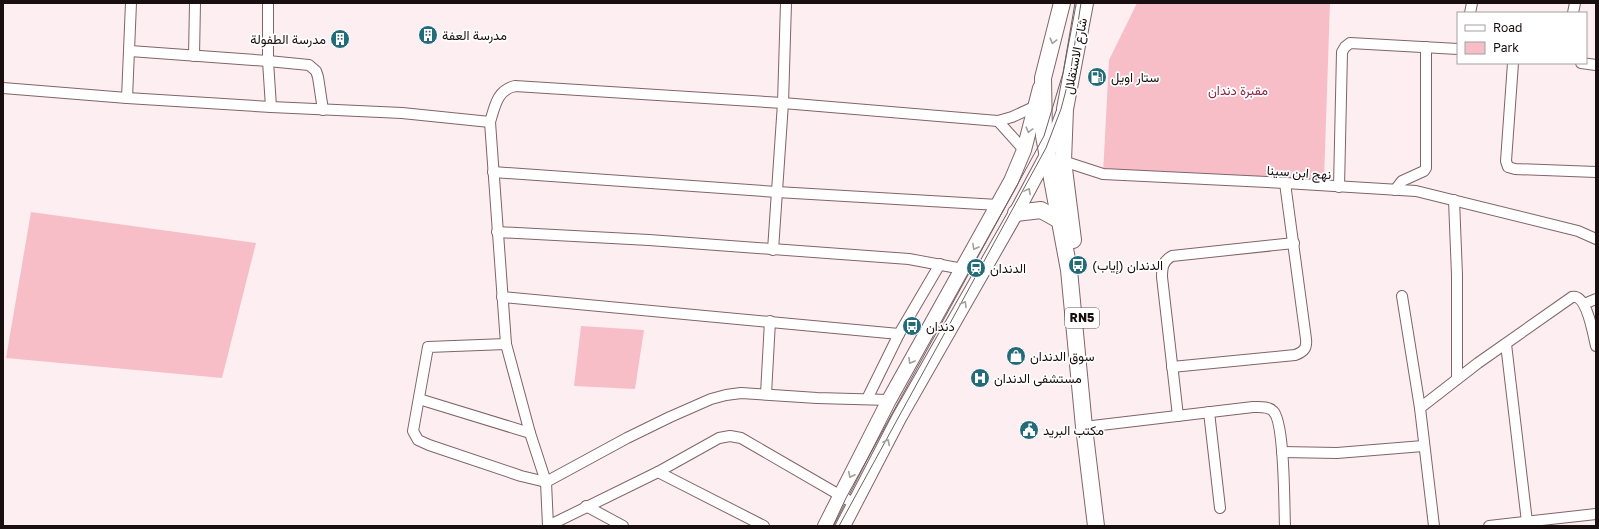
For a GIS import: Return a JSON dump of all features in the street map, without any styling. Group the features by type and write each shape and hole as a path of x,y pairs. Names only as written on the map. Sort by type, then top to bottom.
{"highway":[{"name":"شارع الاستقلال","path":"1043,78 1062,3"},
{"name":"شارع الاستقلال","path":"1065,109 1085,3"},
{"name":"RN5","path":"1043,78 1044,136 1069,270 1089,427 1105,526"},
{"name":"RN5","path":"1065,109 1064,161 1089,427 1096,526"},
{"path":"1016,213 1041,210 1059,220"}],"main road":[{"path":"824,526 889,400 1011,181 1024,150 1043,78"},
{"path":"843,526 899,418 1016,213 1047,155 1065,109"}],"street":[{"path":"127,98 131,3"},
{"path":"194,56 195,3"},
{"path":"268,3 268,61 271,108"},
{"path":"773,250 783,103 786,3"},
{"path":"1339,187 1342,52 1345,47 1350,43 1426,46 1457,50"},
{"path":"1395,190 1402,181 1424,172 1426,168 1426,46"},
{"path":"130,51 309,65 316,71 318,77 323,110"},
{"path":"1513,64 1506,161 1508,167 1515,169 1596,172"},
{"path":"855,504 741,438 730,436 719,438 658,472 586,506 548,526 546,482 530,433 506,344 490,122 500,93 507,87 515,86 783,103 998,121 1012,117 1036,106"},
{"path":"3,88 271,108 402,113 490,122"},
{"path":"998,121 1024,150"},
{"name":"نهج ابن سينا","path":"1064,161 1103,174 1416,191 1578,230 1596,239"},
{"path":"493,172 777,192 998,205"},
{"path":"1172,367 1295,355 1304,350 1306,339 1285,183"},
{"path":"1454,200 1457,275 1456,379"},
{"path":"497,232 649,240 909,259 963,269"},
{"path":"1178,416 1162,277 1162,269 1167,259 1172,256 1179,255 1294,243"},
{"path":"867,399 899,334 940,264"},
{"path":"1402,296 1420,408 1423,446 1434,526"},
{"path":"502,297 899,334"},
{"path":"1420,408 1456,379 1572,297 1579,297 1584,304 1596,346"},
{"path":"1584,304 1596,299"},
{"path":"766,394 770,321"},
{"path":"506,344 428,347 420,399 413,431 418,440 429,445 546,482 627,438 711,399 726,395 741,393 817,398 889,400"},
{"path":"1506,344 1527,522"},
{"path":"420,399 530,433"},
{"path":"1089,427 1253,407 1273,410 1277,415 1279,422 1282,452 1285,526"},
{"path":"1209,412 1220,508"},
{"path":"1282,452 1337,452 1423,446"},
{"path":"658,472 764,526"},
{"path":"586,506 623,526"},
{"path":"1489,526 1596,514"}],"green space":[{"name":"مقبرة دندان","path":"1137,3 1330,3 1324,180 1103,174 1109,60"},
{"path":"31,212 256,243 222,378 6,358"},
{"path":"581,326 644,330 635,389 574,386"}],"tram line":[{"path":"833,526 846,498 1044,136 1063,73 1075,3"},
{"path":"839,526 1046,148 1061,109 1070,75 1081,3"}],"place":[{"name":"مدرسة العفة","path":"428,35"},
{"name":"مدرسة الطفولة","path":"340,39"},
{"name":"ستار اويل","path":"1097,77"},
{"name":"الدندان (إياب)","path":"1078,265"},
{"name":"الدندان","path":"976,268"},
{"name":"دندان","path":"912,326"},
{"name":"سوق الدندان","path":"1016,356"},
{"name":"مستشفى الدندان","path":"980,378"},
{"name":"مكتب البريد","path":"1029,430"}]}
